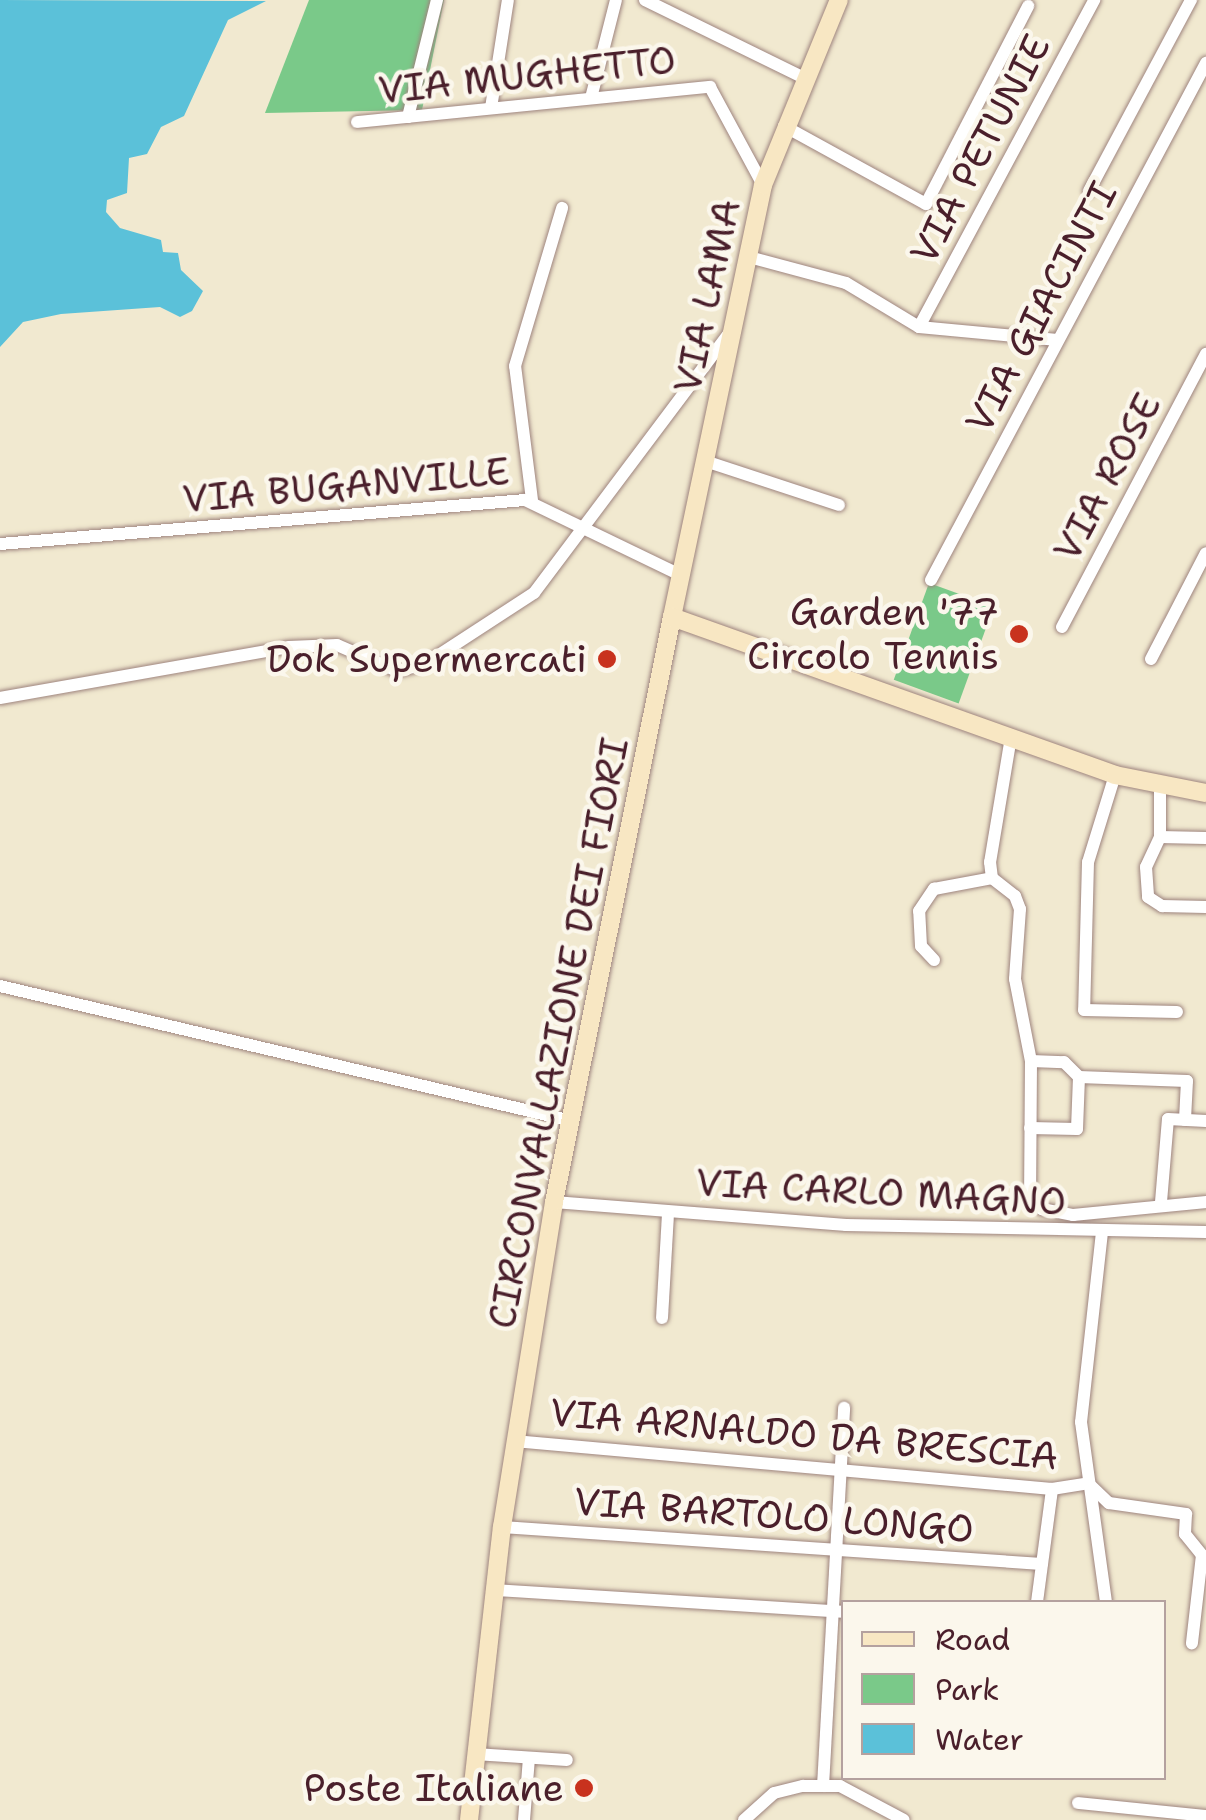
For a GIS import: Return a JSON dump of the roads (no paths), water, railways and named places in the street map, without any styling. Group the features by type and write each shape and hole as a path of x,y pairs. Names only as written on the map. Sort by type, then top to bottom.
{"street":[{"path":"408,117 437,0"},
{"path":"491,108 508,0"},
{"path":"591,98 616,0"},
{"path":"645,0 804,78"},
{"name":"VIA LAMA","path":"672,617 764,186 784,126 839,0"},
{"name":"VIA PETUNIE","path":"919,327 1094,0"},
{"path":"1089,191 1191,0"},
{"path":"784,126 926,204 1028,6"},
{"name":"VIA GIACINTI","path":"930,580 1206,63"},
{"name":"VIA MUGHETTO","path":"357,122 710,86 764,186"},
{"path":"532,500 515,366 562,208"},
{"path":"749,257 846,282 919,327 1057,340"},
{"path":"0,698 290,646 338,645 397,672 415,668 525,601 734,328"},
{"name":"VIA ROSE","path":"1062,628 1206,354"},
{"path":"705,461 839,505"},
{"name":"VIA BUGANVILLE","path":"0,544 532,500 582,529 680,575"},
{"path":"1151,659 1206,553"},
{"path":"672,617 1115,776 1205,793"},
{"name":"CIRCONVALLAZIONE DEI FIORI","path":"469,1820 502,1527 554,1202 672,617"},
{"path":"992,878 996,796 1011,737"},
{"path":"1115,776 1088,862 1084,1010 1178,1012"},
{"path":"1160,786 1160,837 1146,867 1148,896 1162,906 1206,907"},
{"path":"1160,837 1206,838"},
{"path":"934,960 921,946 920,911 934,889 992,878 1015,896 1020,909 1015,978 1031,1060 1030,1199 1042,1210 1073,1215 1154,1212 1161,1202 1168,1119 1206,1121"},
{"path":"0,986 572,1121"},
{"path":"1031,1060 1064,1062 1079,1077 1187,1081 1186,1120"},
{"name":"VIA CARLO MAGNO","path":"1030,1128 1078,1129 1079,1077"},
{"name":"VIA CARLO MAGNO","path":"554,1202 668,1212 1074,1232 1206,1232"},
{"path":"1161,1202 1206,1202"},
{"path":"662,1318 668,1212"},
{"path":"1073,1215 1074,1232"},
{"path":"1102,1232 1081,1422 1106,1600"},
{"path":"823,1786 837,1611 834,1548 844,1408"},
{"name":"VIA ARNALDO DA BRESCIA","path":"514,1441 1052,1489 1088,1483"},
{"path":"1088,1483 1109,1504 1186,1514 1185,1534 1202,1556 1192,1643"},
{"path":"1036,1600 1052,1489"},
{"name":"VIA BARTOLO LONGO","path":"502,1527 1042,1564"},
{"path":"494,1590 837,1611"},
{"path":"475,1754 567,1760"},
{"path":"524,1820 529,1758"},
{"path":"744,1820 774,1794 823,1786 840,1786 904,1820"},
{"path":"1078,1803 1206,1816"}],"water":[{"path":"0,0 266,1 228,20 184,116 161,127 147,154 129,158 127,193 107,200 106,212 120,228 161,240 163,252 178,253 181,270 203,291 192,311 180,317 160,307 61,314 23,322 0,347"}],"place":[{"name":"Garden '77 Circolo Tennis","path":"1019,634"},
{"name":"Dok Supermercati","path":"607,659"},
{"name":"Poste Italiane","path":"584,1788"}]}
